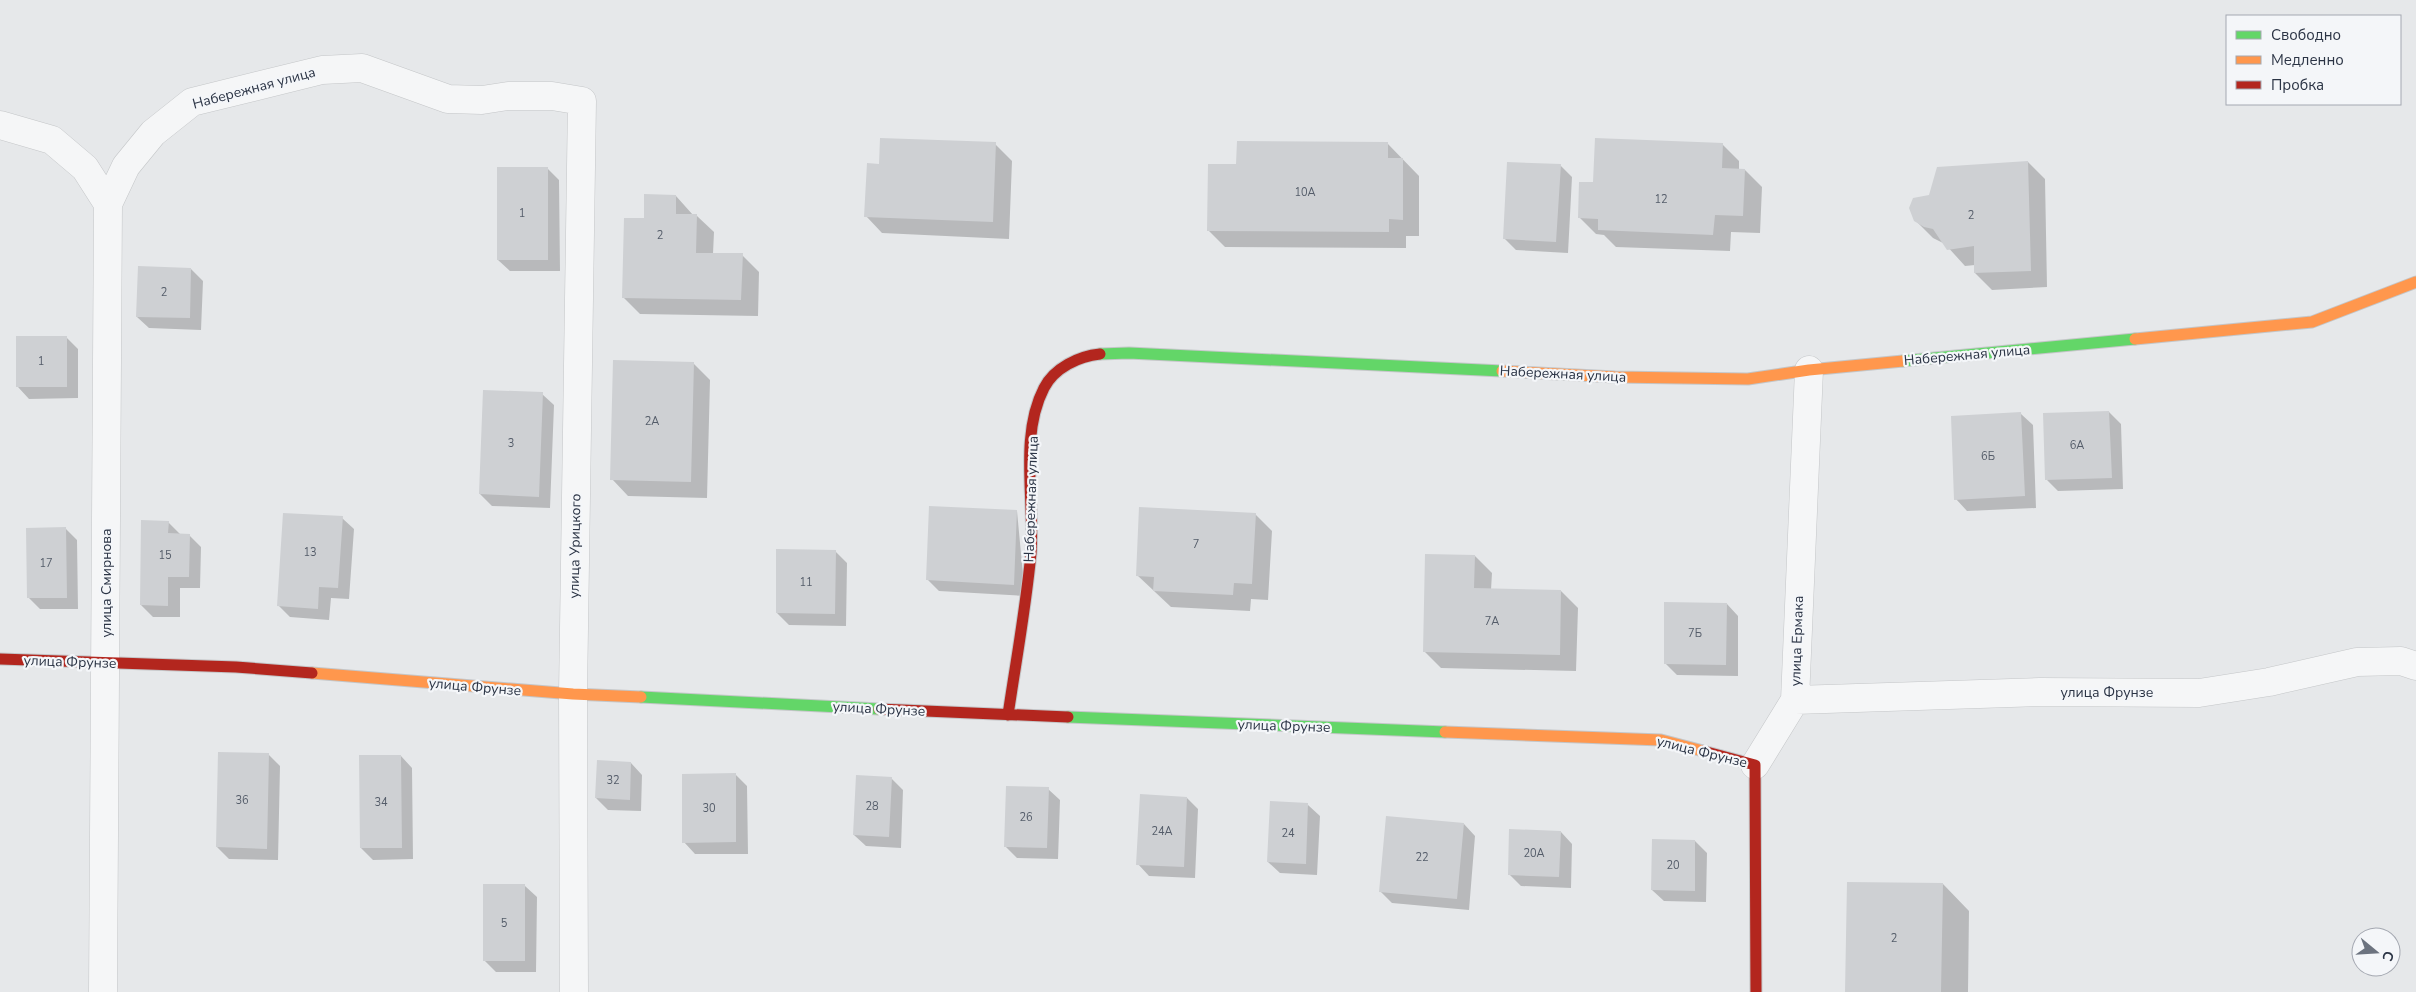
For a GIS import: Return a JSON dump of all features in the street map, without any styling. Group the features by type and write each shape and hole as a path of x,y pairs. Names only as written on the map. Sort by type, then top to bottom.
{"street":[{"name":"Набережная улица","path":"108,204 126,166 153,133 192,102 322,70 362,68 448,99 482,100 508,96 543,96 582,101"},
{"name":"улица Урицкого","path":"574,992 573,694 582,101"},
{"path":"0,126 52,140 85,168 108,204"},
{"name":"улица Смирнова","path":"103,992 108,204"},
{"name":"Набережная улица","path":"1008,715 1031,552 1030,465 1034,420 1044,387 1063,366 1090,355 1129,353 1615,377 1748,379 1808,370 2312,322 2416,282"},
{"name":"улица Ермака","path":"1755,765 1795,700 1808,370"},
{"name":"улица Фрунзе","path":"0,659 236,667 573,694 1008,715 1661,740 1755,765"},
{"name":"улица Фрунзе","path":"1795,700 2040,692 2199,693 2269,682 2357,662 2400,660 2416,666"},
{"path":"1755,765 1756,992"}],"building":[{"path":"880,138 996,142 993,222 864,217 867,163 879,164"},
{"path":"1595,138 1723,143 1722,168 1745,169 1743,216 1715,215 1713,235 1598,230 1598,219 1578,218 1579,182 1593,182"},
{"path":"1237,141 1388,142 1388,158 1403,158 1403,220 1389,219 1389,232 1207,231 1208,164 1236,164"},
{"path":"2028,161 2031,271 1974,273 1974,246 1947,250 1933,229 1924,227 1914,221 1909,208 1913,198 1929,195 1937,167"},
{"path":"1507,162 1561,164 1556,242 1503,239"},
{"path":"497,167 548,167 548,260 497,260"},
{"path":"644,194 676,195 676,214 697,214 696,253 743,253 741,300 622,298 624,218 644,218"},
{"path":"138,266 191,268 190,318 136,317"},
{"path":"16,336 67,336 67,387 16,387"},
{"path":"613,360 694,362 691,482 610,480"},
{"path":"483,390 543,392 539,497 479,494"},
{"path":"2109,411 2112,478 2045,480 2043,413"},
{"path":"2021,412 2025,496 1954,500 1951,416"},
{"path":"929,506 1017,510 1014,585 926,580"},
{"path":"1139,507 1256,513 1252,584 1234,583 1233,595 1153,591 1154,577 1136,576"},
{"path":"283,513 343,516 338,588 319,587 318,609 277,606"},
{"path":"141,520 169,521 168,533 190,534 189,577 168,577 168,606 140,605"},
{"path":"66,527 67,598 27,598 26,528"},
{"path":"776,549 836,550 835,614 776,613"},
{"path":"1425,554 1475,555 1474,588 1561,590 1560,655 1423,652"},
{"path":"1664,602 1727,603 1726,665 1664,664"},
{"path":"218,752 269,753 267,849 216,847"},
{"path":"359,755 401,755 402,848 360,848"},
{"path":"597,760 631,762 630,800 595,798"},
{"path":"736,773 736,842 682,843 682,774"},
{"path":"856,775 892,777 889,837 853,835"},
{"path":"1006,786 1049,787 1047,848 1004,847"},
{"path":"1140,794 1187,797 1184,867 1136,865"},
{"path":"1270,801 1308,803 1306,864 1267,862"},
{"path":"1386,816 1464,823 1457,899 1379,892"},
{"path":"1509,829 1561,831 1559,877 1508,875"},
{"path":"1652,839 1695,840 1695,891 1651,890"},
{"path":"1847,882 1943,883 1941,992 1845,992"},
{"path":"483,884 525,884 525,961 483,961"}],"traffic: fast":[{"path":"1903,361 2135,339"},
{"path":"1100,354 1129,353 1502,371"},
{"path":"641,697 879,709"},
{"path":"1068,717 1445,732"}],"traffic: slow":[{"path":"2135,339 2312,322 2416,282"},
{"path":"1502,371 1615,377 1748,379 1809,370 1903,361"},
{"path":"312,673 573,694 641,697"},
{"path":"1445,732 1661,740 1703,751"}],"traffic: jam":[{"path":"1008,715 1024,614 1031,553 1030,448 1036,407 1048,381 1061,369 1076,360 1100,354"},
{"path":"0,659 236,667 312,673"},
{"path":"879,709 1068,717"},
{"path":"1703,751 1755,765 1756,992"}]}
